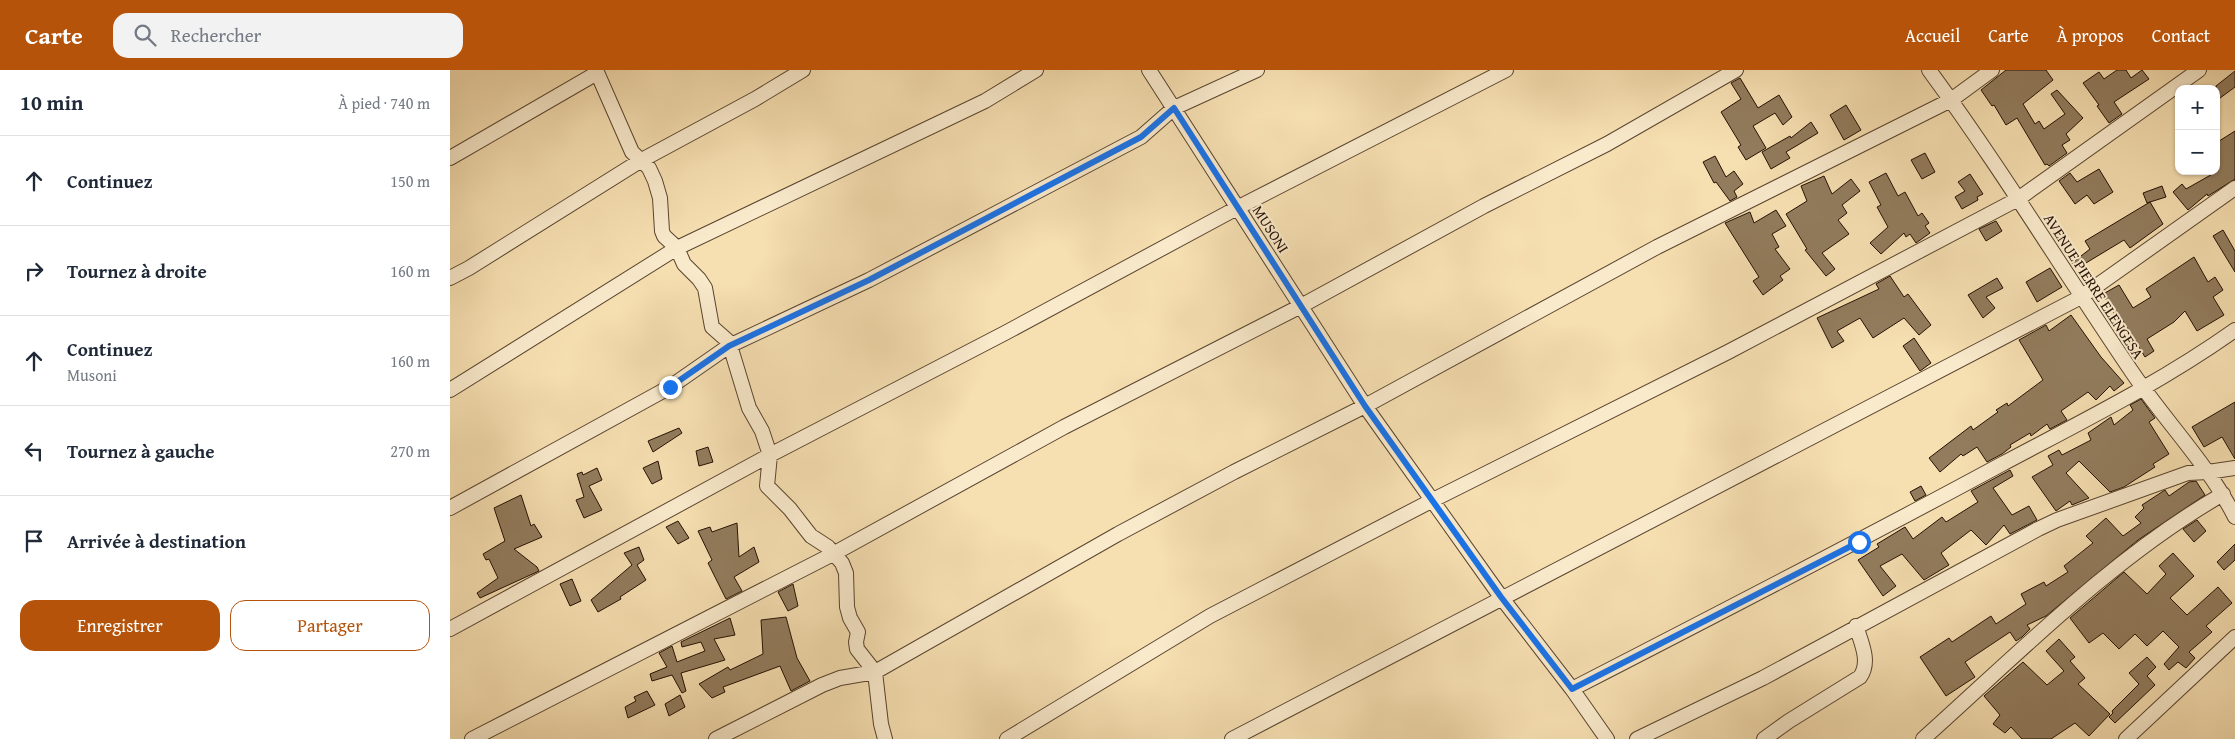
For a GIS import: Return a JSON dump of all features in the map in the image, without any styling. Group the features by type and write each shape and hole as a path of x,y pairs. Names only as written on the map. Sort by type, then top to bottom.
{"street":[{"path":"450,278 640,161 756,99 803,70"},
{"path":"450,390 677,248 985,101 1036,70"},
{"name":"MUSONI","path":"1149,70 1365,406 1501,597 1572,689 1607,739"},
{"path":"450,508 670,387 729,346 869,280 1141,137 1174,108 1257,70"},
{"path":"450,629 770,455 1005,333 1237,208 1506,70"},
{"path":"472,739 833,554 1064,428 1301,306 1484,206 1607,144 1736,70"},
{"name":"AVENUE PIERRE ELENGESA","path":"1929,70 2018,199 2142,388 2208,472 2223,494 2235,517"},
{"path":"716,739 822,685 840,678 875,672 1234,472 1365,406 1657,247 1951,100 1992,70"},
{"path":"1007,739 1210,616 1433,500 1728,352 2018,199 2199,70"},
{"path":"450,158 596,72 632,152 649,168 659,192 664,236 677,248 684,264 705,288 712,327 728,340 749,408 762,431 770,455 768,486 790,509 811,536 828,547 842,563 846,574 847,607 850,618 858,632 856,642 858,649 875,672 881,724 885,739"},
{"path":"1232,739 1501,597 2081,297 2235,188"},
{"path":"1572,689 1859,542 2142,388 2204,352 2235,330"},
{"path":"1637,739 1763,678 1856,626 2057,520 2176,476 2235,468"},
{"path":"1923,739 2130,556 2185,516 2223,494"},
{"path":"1764,739 1860,676 1866,661 1856,626"},
{"path":"2126,739 2235,637"}],"building":[{"path":"2006,70 2046,70 2053,80 2023,104 2035,124 2039,121 2044,129 2065,114 2051,94 2057,90 2083,118 2066,134 2070,140 2062,145 2067,153 2049,166 2045,165 2017,118 2006,125 1994,105 1992,106 1981,90"},
{"path":"2117,70 2126,70 2131,78 2142,70 2149,79 2114,102 2122,114 2109,123 2083,83 2099,72 2104,79"},
{"path":"2235,71 2235,87 2220,98 2220,85 2217,85"},
{"path":"1740,78 1758,108 1779,95 1792,117 1783,125 1775,113 1753,126 1766,148 1746,160 1738,147 1741,145 1721,112 1741,99 1731,83"},
{"path":"1846,105 1861,130 1844,140 1830,115"},
{"path":"1811,122 1818,133 1786,152 1790,158 1771,169 1762,152 1790,136 1791,138"},
{"path":"2235,131 2235,179 2208,196 2207,194 2188,210 2173,192 2182,184 2186,189 2211,175 2220,175 2220,140"},
{"path":"1925,153 1935,172 1922,179 1911,160"},
{"path":"1715,156 1726,177 1734,171 1743,184 1734,191 1737,197 1730,201 1716,182 1714,183 1703,162"},
{"path":"2099,169 2113,192 2094,204 2087,195 2075,204 2059,181 2070,173 2077,182"},
{"path":"1886,173 1898,196 1905,192 1918,216 1922,213 1929,223 1925,226 1930,233 1916,243 1910,234 1906,237 1904,233 1881,254 1870,243 1888,227 1877,207 1881,205 1869,182"},
{"path":"1970,174 1983,194 1977,197 1978,200 1962,209 1955,197 1965,191 1958,182"},
{"path":"1824,176 1832,194 1851,179 1860,191 1842,205 1847,213 1838,220 1849,234 1822,253 1835,269 1826,276 1805,250 1807,249 1786,214 1807,201 1801,186"},
{"path":"2162,186 2166,197 2147,203 2143,193"},
{"path":"2150,202 2163,224 2130,248 2124,240 2076,269 2072,263 2090,249 2085,241"},
{"path":"1776,210 1786,226 1772,234 1779,247 1775,249 1790,269 1780,276 1783,280 1763,295 1753,281 1759,277 1725,223 1750,212 1754,223"},
{"path":"1996,221 2002,231 1986,241 1979,229"},
{"path":"2223,230 2235,251 2235,272 2213,236"},
{"path":"2194,257 2208,282 2215,277 2223,290 2213,297 2224,315 2197,331 2185,311 2174,322 2147,339 2154,351 2145,357 2120,316 2117,318 2103,294 2119,285 2133,308 2151,297 2146,289"},
{"path":"2050,268 2062,287 2037,302 2026,282"},
{"path":"1890,276 1904,297 1908,294 1931,325 1919,335 1904,318 1873,338 1860,318 1837,331 1844,341 1832,348 1817,318 1879,289 1876,284"},
{"path":"1997,278 2003,288 1986,297 1995,308 1983,318 1968,295"},
{"path":"2071,315 2101,357 2124,383 2114,391 2110,386 2096,400 2088,392 2061,411 2067,420 2050,429 2047,424 2031,436 2030,433 2010,445 2011,447 2002,454 1987,462 1977,447 1963,456 1961,454 1940,472 1929,458 1971,426 1973,430 1998,412 1996,410 2007,403 2008,406 2043,380 2019,340 2046,325 2049,331"},
{"path":"1914,338 1931,363 1920,371 1903,346"},
{"path":"2141,399 2155,418 2149,422 2169,454 2153,464 2155,467 2124,487 2110,492 2079,461 2066,473 2089,498 2072,505 2070,501 2056,511 2032,477 2053,465 2048,456 2059,450 2062,455 2091,440 2088,433 2111,417 2114,425 2133,410 2130,405"},
{"path":"2235,402 2235,459 2222,437 2204,447 2192,427"},
{"path":"679,428 682,433 653,452 648,441"},
{"path":"708,447 713,462 699,466 696,451"},
{"path":"658,461 662,479 652,484 643,468"},
{"path":"597,468 602,480 589,486 602,510 584,518 576,500 584,497 577,474 582,472 583,475"},
{"path":"2010,470 2013,476 1993,488 2012,515 2029,506 2037,520 2010,534 2004,525 1986,545 1971,530 1941,553 1949,565 1924,580 1902,554 1880,566 1896,586 1883,596 1858,560 1879,547 1877,544 1905,527 1913,539 1942,517 1946,522 1978,502 1971,491"},
{"path":"2196,481 2205,495 2138,540 2046,616 2027,625 2030,629 2022,637 2016,641 2010,632 1965,662 1975,677 1946,696 1920,657 1949,638 1952,642 1991,616 1996,624 2026,604 2021,594 2044,582 2046,586 2068,572 2064,566 2093,543 2086,536 2106,518 2123,536 2141,523 2135,517 2144,508 2142,505 2165,490 2169,496 2189,482"},
{"path":"1921,486 1926,495 1915,501 1910,492"},
{"path":"521,495 531,526 534,524 542,537 514,549 537,567 539,571 480,598 477,593 498,578 489,559 486,560 483,554 505,541 494,508"},
{"path":"2197,520 2206,531 2194,542 2183,529"},
{"path":"678,521 689,538 678,544 666,527"},
{"path":"737,523 739,557 754,547 759,562 734,577 742,591 726,599 708,563 712,560 698,531 710,527 712,532"},
{"path":"2235,544 2235,560 2224,570 2217,562"},
{"path":"639,547 644,560 637,565 646,580 620,597 621,599 598,612 591,600 632,565 624,553"},
{"path":"2173,553 2194,576 2170,598 2187,615 2218,587 2232,603 2206,626 2212,632 2189,652 2195,658 2186,668 2178,662 2169,670 2164,664 2179,647 2163,631 2147,646 2135,634 2119,649 2103,633 2089,643 2070,618 2124,572 2147,594 2166,574 2159,566"},
{"path":"572,579 581,601 570,606 560,584"},
{"path":"793,584 798,606 788,611 778,592"},
{"path":"786,617 797,658 810,681 791,691 780,666 723,687 725,692 712,698 699,684 728,667 730,670 763,654 761,620"},
{"path":"730,618 735,635 714,639 725,660 681,673 686,691 682,693 672,675 652,681 650,674 667,667 659,653 672,646 677,662 705,651 701,642 682,647 681,642"},
{"path":"2059,639 2075,657 2070,661 2085,678 2078,684 2110,714 2089,736 2075,723 2051,739 2022,739 2011,727 2005,733 1993,724 2000,715 1984,696 2023,662 2047,685 2064,671 2046,651"},
{"path":"2147,657 2156,667 2147,676 2155,685 2115,723 2109,717 2113,713 2112,711 2139,684 2129,673"},
{"path":"647,691 655,705 628,718 625,707 636,701 634,697"},
{"path":"680,695 685,707 669,716 665,704"}],"route":[{"path":"670,387 729,346 869,280 1141,137 1157,125 1174,108 1365,406 1501,597 1572,689 1859,542"}]}
